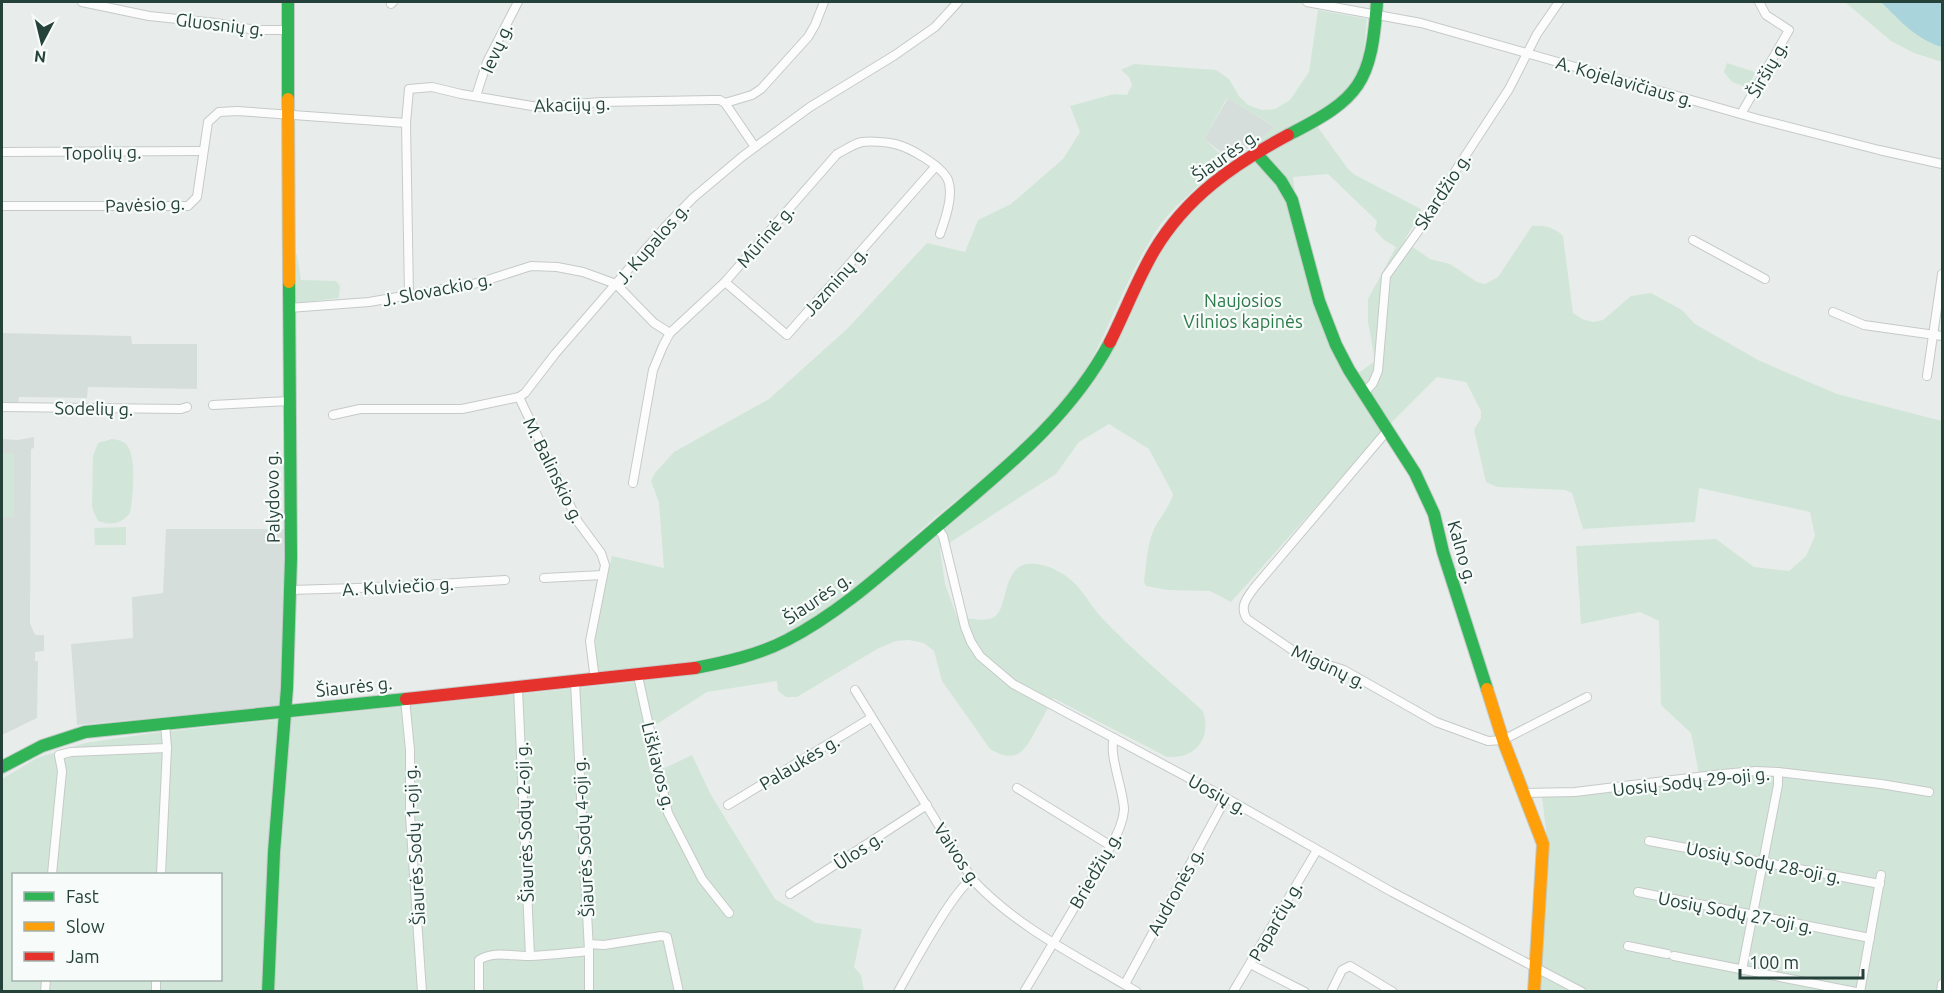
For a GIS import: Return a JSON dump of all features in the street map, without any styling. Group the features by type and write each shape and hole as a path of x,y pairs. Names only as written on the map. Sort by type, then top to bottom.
{"street":[{"name":"Gluosnių g.","path":"82,2 149,16 216,23 255,30 288,30"},
{"name":"Palydovo g.","path":"268,992 290,590 288,2"},
{"name":"Ievų g.","path":"476,96 492,51 518,2"},
{"name":"Akacijų g.","path":"409,295 406,123 407,94 410,88 432,87 538,107 602,102 720,100 725,103 752,95 761,89 808,37 824,2"},
{"name":"J. Kupalos g.","path":"519,397 525,393 555,354 676,213 754,147 810,107 895,55 934,27 958,2"},
{"name":"A. Kojelavičiaus g.","path":"1307,2 1376,8 1421,23 1741,114 1942,164"},
{"name":"Skardžio g.","path":"1364,393 1373,383 1378,371 1386,276 1441,199 1454,173 1509,89 1527,52 1559,2"},
{"name":"Širšių g.","path":"1741,114 1789,30 1766,15 1759,2"},
{"name":"Šiaurės g.","path":"2,767 52,741 85,732 638,676 722,663 756,653 815,624 846,603 1021,456 1052,427 1090,375 1110,342 1168,230 1195,199 1215,180 1256,153 1329,112 1351,96 1366,71 1371,56 1376,8"},
{"path":"725,103 754,147"},
{"name":"Pavėsio g.","path":"2,206 188,206 197,197 208,122 219,112 237,111 406,123"},
{"name":"Mūrinė g.","path":"633,483 653,370 670,333 725,282 831,160 851,146 862,142 896,144 936,166"},
{"name":"Topolių g.","path":"2,152 203,151"},
{"name":"Kalno g.","path":"1256,153 1287,188 1327,324 1349,370 1415,473 1434,514 1443,552 1503,740 1542,844 1543,859 1534,992"},
{"path":"936,166 943,172 949,186 948,205 940,234"},
{"name":"Jazminų g.","path":"725,282 787,334 936,166"},
{"path":"1693,240 1765,279"},
{"name":"J. Slovackio g.","path":"289,308 369,302 478,283 531,266 557,267 583,272 616,284"},
{"path":"1927,376 1942,274"},
{"path":"616,284 654,323 670,333"},
{"path":"1833,312 1864,325 1942,336"},
{"path":"333,415 360,409 462,409 519,397"},
{"name":"M. Balinskio g.","path":"519,397 578,522 601,554 604,565 590,641 594,680"},
{"path":"213,405 289,401"},
{"name":"Sodelių g.","path":"2,407 181,409 187,406"},
{"name":"Migūnų g.","path":"1387,431 1254,588 1243,605 1244,614 1251,624 1301,656 1344,670 1436,722 1488,741 1503,740"},
{"name":"Uosių g.","path":"937,527 943,536 965,627 971,642 980,656 1013,684 1577,990"},
{"path":"544,578 603,575"},
{"name":"A. Kulviečio g.","path":"290,590 505,580"},
{"name":"Liškiavos g.","path":"638,676 668,813 702,879 729,913"},
{"name":"Šiaurės Sodų 4-oji g.","path":"575,682 589,948 589,992"},
{"name":"Šiaurės Sodų 2-oji g.","path":"518,688 530,957"},
{"name":"Vaivos g.","path":"855,690 972,879 994,902 1054,942 1137,992"},
{"path":"1503,740 1587,697"},
{"name":"Šiaurės Sodų 1-oji g.","path":"405,699 410,750 410,816 422,992"},
{"name":"Palaukės g.","path":"728,806 871,718"},
{"path":"161,873 167,748 165,723"},
{"name":"Briedžių g.","path":"1024,992 1121,827 1124,808 1113,748 1114,738"},
{"path":"52,741 59,755 62,771 52,873"},
{"path":"59,755 71,752 167,748"},
{"path":"1742,970 1778,785 1778,772"},
{"name":"Uosių Sodų 29-oji g.","path":"1524,793 1575,792 1722,774 1778,772 1929,792"},
{"path":"1017,788 1111,846"},
{"name":"Audronės g.","path":"1125,984 1226,798"},
{"name":"Ūlos g.","path":"790,894 927,805"},
{"name":"Uosių Sodų 28-oji g.","path":"1648,841 1881,880 1870,938"},
{"name":"Paparčių g.","path":"1233,992 1317,850"},
{"path":"898,992 956,897 972,879"},
{"name":"Uosių Sodų 27-oji g.","path":"1638,892 1870,938"},
{"path":"479,992 479,960 494,955 530,957 661,936 667,937 679,992"},
{"path":"1860,992 1870,938"},
{"path":"1628,946 1856,992"},
{"path":"1250,964 1305,992"},
{"path":"1331,992 1342,970 1350,966 1393,992"},
{"path":"1941,992 1942,984"}],"shaded area":[{"path":"1228,98 1275,127 1257,143 1230,159 1204,139"},
{"path":"2,333 131,336 132,344 197,344 197,389 88,387 87,398 19,397 18,406 2,406"},
{"path":"34,437 34,448 31,449 30,623 36,635 44,635 44,651 35,652 35,661 38,661 37,718 2,735 2,439 18,440"},
{"path":"166,529 296,529 292,705 77,725 71,644 133,638 132,597 163,593"}],"green space":[{"path":"1845,2 1881,2 1917,35 1942,47 1942,62 1914,53 1891,41"},
{"path":"1318,10 1367,19 1362,61 1350,86 1328,107 1260,144 1257,143 1274,126 1227,98 1204,139 1224,157 1157,230 1135,268 1087,368 1062,405 1031,438 930,522 854,590 799,626 754,647 722,657 597,674 595,626 612,556 664,568 659,503 651,481 655,473 674,452 769,399 847,329 927,243 965,252 978,220 1011,204 1063,159 1080,132 1070,106 1114,94 1127,95 1132,85 1129,77 1121,70 1134,64 1216,70 1229,79 1239,96 1248,105 1262,110 1275,109 1290,100 1309,72"},
{"path":"1727,63 1755,72 1749,88 1732,82 1724,72"},
{"name":"Naujosios Vilnios kapinės","path":"1317,126 1348,169 1355,175 1421,209 1421,213 1404,241 1430,259 1450,264 1477,282 1485,284 1498,277 1532,226 1549,227 1563,236 1573,313 1582,319 1593,322 1603,320 1631,296 1651,293 1682,310 1695,324 1760,361 1837,394 1942,421 1942,991 1535,991 1547,838 1541,789 1603,788 1699,774 1691,733 1661,705 1659,621 1640,612 1581,624 1576,546 1716,539 1754,567 1789,571 1806,556 1815,536 1810,512 1699,488 1695,522 1583,529 1572,493 1565,490 1497,487 1486,482 1474,430 1481,418 1481,411 1466,382 1437,377 1388,426 1231,602 1210,591 1168,590 1146,586 1144,582 1150,540 1173,494 1149,449 1109,424 1079,442 1056,474 940,549 945,584 957,617 981,620 995,616 1002,605 1009,580 1013,573 1024,564 1050,567 1072,580 1097,613 1114,630 1203,711 1205,730 1203,738 1193,751 1186,755 1167,757 1053,698 1024,749 1014,755 999,754 990,749 942,681 934,651 924,643 909,640 896,641 879,648 797,697 786,697 778,691 777,681 707,692 643,733 650,772 692,755 711,795 775,899 816,923 862,929 854,967 861,975 864,991 2,991 2,779 37,758 85,743 153,733 682,676 743,664 786,646 814,631 866,595 995,486 1057,428 1083,395 1106,359 1153,264 1178,225 1212,190 1252,162","holes":["1328,174 1377,221 1375,230 1384,240 1396,247 1368,299 1368,322 1375,361 1357,374 1341,343 1324,298 1301,222 1293,177"]},
{"path":"292,253 297,255 301,280 336,281 340,286 339,298 293,302"},
{"path":"112,439 123,442 129,449 132,457 133,477 130,513 123,520 111,524 98,521 92,506 93,456 98,443"},
{"path":"2,453 14,455 14,517 2,517"},
{"path":"126,527 126,545 95,545 94,528"}],"water":[{"path":"1881,2 1942,2 1942,47 1917,35"}],"traffic: fast":[{"path":"288,2 288,99"},
{"path":"1288,135 1332,110 1358,85 1371,52 1377,2"},
{"path":"1256,153 1281,181 1292,200 1319,301 1336,345 1349,370 1415,473 1434,514 1443,552 1487,689"},
{"path":"268,992 274,852 287,688 291,558 289,282"},
{"path":"695,668 742,657 787,640 826,617 863,590 983,488 1053,421 1074,397 1110,342"},
{"path":"2,767 42,746 85,732 406,699"}],"traffic: slow":[{"path":"288,99 289,282"},
{"path":"1487,689 1503,740 1543,844 1534,992"}],"traffic: jam":[{"path":"1110,342 1154,251 1181,214 1196,198 1230,170 1288,135"},
{"path":"406,699 695,668"}]}
